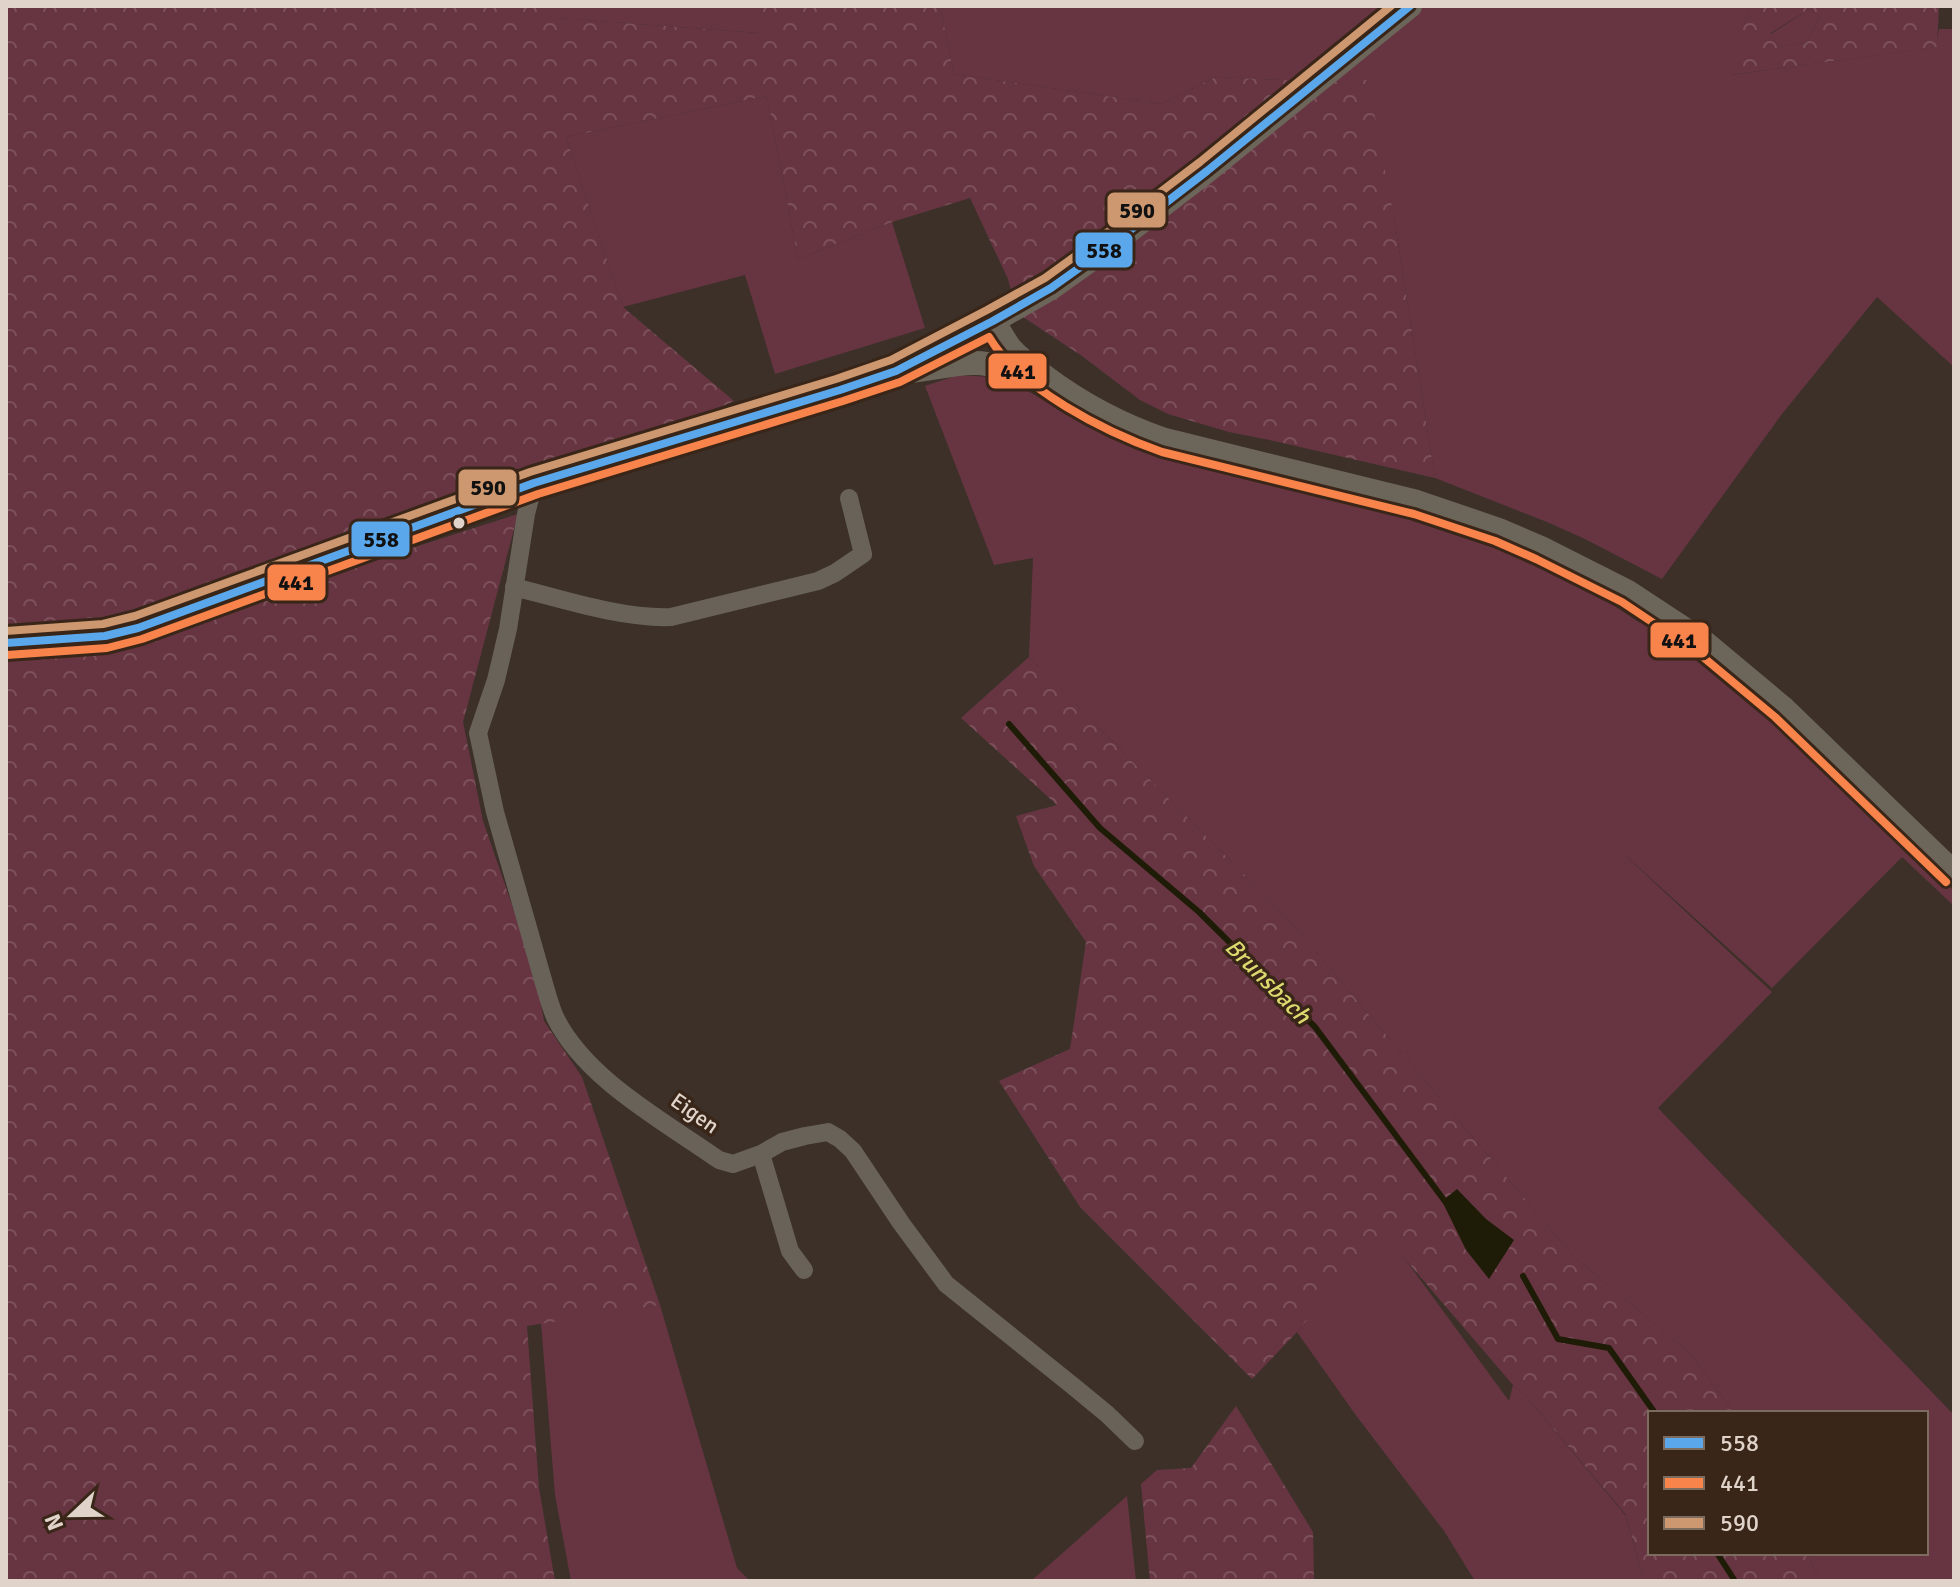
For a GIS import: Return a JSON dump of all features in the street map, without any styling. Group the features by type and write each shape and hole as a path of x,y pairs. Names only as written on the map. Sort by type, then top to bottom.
{"main road":[{"path":"6,643 105,636 138,628 534,483 896,371 1051,288 1207,171 1410,6"},
{"path":"993,321 1010,348 1029,365 1099,412 1165,440 1439,509 1541,548 1628,592 1704,642 1783,708 1954,873"},
{"path":"896,371 929,370 975,362 1062,389"}],"street":[{"name":"Eigen","path":"534,483 526,514 508,629 496,680 478,733 511,873 554,1016 569,1040 604,1078 719,1160 733,1164 782,1142 828,1132 840,1139 853,1151 946,1284 1073,1386 1135,1441"},
{"path":"514,587 630,615 671,617 818,581 863,554 849,498"},
{"path":"761,1154 790,1251 804,1270"}],"green space":[{"path":"6,6 555,6 558,18 758,33 757,6 940,6 954,74 1161,104 1216,77 1368,80 1394,217 1435,478 1229,432 1168,414 1140,400 1082,356 1017,313 1008,279 970,198 892,222 798,259 767,96 566,137 623,307 734,401 591,465 534,483 533,469 136,615 71,624 6,628"},
{"path":"555,6 757,6 759,33 557,18"},
{"path":"940,6 1749,6 1731,75 1936,47 1939,29 1954,29 1954,367 1877,297 1782,414 1662,579 1547,522 1435,478 1394,217 1281,80 1216,77 1161,104 954,74"},
{"path":"1749,6 1939,6 1937,47 1730,75","holes":["1809,9 1820,16 1806,43 1778,47 1771,33"]},
{"path":"1809,9 1820,16 1806,43 1778,47 1771,34"},
{"path":"767,96 798,259 892,222 925,328 775,374 745,275 623,307 566,137"},
{"path":"958,375 1005,378 1109,438 1357,501 1497,546 1598,595 1640,623 1636,610 1754,693 1954,891 1954,906 1902,857 1772,988 1615,846 1772,992 1658,1108 1954,1415 1954,1581 1820,1581 1808,1555 1928,1555 1928,1411 1733,1411 1691,1354 1573,1256 1290,921 1029,657 1033,558 994,565 925,386"},
{"path":"518,514 463,722 483,821 535,972 544,1021 582,1077 660,1305 527,1326 539,1488 555,1581 6,1581 6,657 108,645 177,627"},
{"path":"1029,657 1290,921 1573,1256 1691,1354 1733,1411 1648,1411 1648,1555 1808,1555 1820,1581 1644,1581 1626,1515 1381,1231 1297,1332 1252,1379 1080,1207 999,1081 1070,1049 1086,942 1034,866 1016,816 1057,805 961,718"},
{"path":"1381,1230 1509,1401 1513,1385 1526,1396 1626,1516 1644,1581 1475,1581 1444,1531 1297,1332"},
{"path":"660,1305 737,1568 750,1581 571,1581 555,1495 541,1323"},
{"path":"1236,1406 1313,1532 1314,1581 1150,1581 1141,1484 1157,1470 1191,1468"},
{"path":"1127,1496 1136,1581 1031,1581"}],"shaded area":[{"path":"1457,1189 1486,1219 1514,1240 1489,1279 1466,1250 1442,1201"}],"waterway":[{"name":"Brunsbach","path":"1009,724 1100,828 1199,912 1315,1027 1447,1204"},
{"name":"Brunsbach","path":"1523,1276 1558,1339 1609,1348 1654,1411"},
{"name":"Brunsbach","path":"1718,1555 1735,1581"}],"transit line":[{"name":"590","path":"6,631 103,624 135,616 530,472 891,360 1045,278 1200,162 1391,6"},
{"name":"558","path":"6,643 105,636 138,628 534,483 896,371 1051,288 1207,171 1410,6"},
{"name":"441","path":"7,655 107,648 142,639 538,494 900,382 989,337 1003,356 1042,391 1115,433 1162,452 1414,514 1495,541 1622,602 1697,652 1775,717 1946,882"}]}
